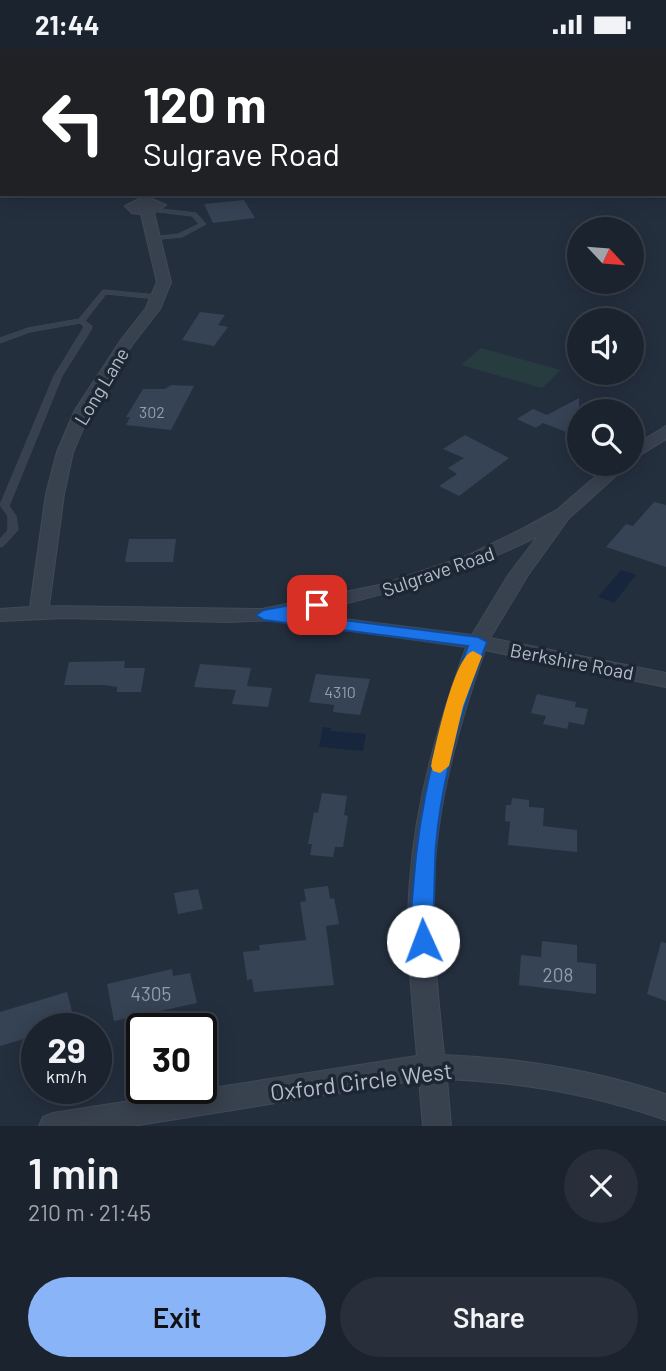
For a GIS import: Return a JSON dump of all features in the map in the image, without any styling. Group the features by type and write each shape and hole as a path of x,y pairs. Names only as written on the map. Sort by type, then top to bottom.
{"street":[{"name":"Long Lane","path":"39,611 55,494 65,452 83,410 153,309 164,282 153,239 150,211"},
{"path":"644,447 666,431"},
{"name":"Sulgrave Road","path":"264,615 369,594 453,570 505,548 563,514 606,476"},
{"name":"Sulgrave Road","path":"0,615 39,611 264,615 478,642 519,574 563,514"},
{"path":"437,1126 421,916 426,844 454,706 478,642"},
{"name":"Berkshire Road","path":"478,642 666,680"},
{"name":"Oxford Circle West","path":"53,1126 432,1066 481,1068 560,1078 666,1107"}],"lane":[{"path":"150,211 194,215 204,224 180,236 153,239"},
{"path":"0,341 28,330 81,321 104,292 158,297"},
{"path":"0,544 13,530 12,516 4,506 58,376 87,330 88,326 81,321"}],"green space":[{"path":"481,348 561,370 542,388 461,365"}],"water":[{"path":"621,570 636,575 614,603 598,597"},
{"path":"323,727 331,728 331,731 366,734 363,751 319,747"}],"building":[{"path":"244,200 255,218 213,223 204,204"},
{"path":"200,312 225,315 218,325 228,327 214,346 182,340"},
{"path":"171,385 194,386 171,430 126,425 130,417 126,417 143,389 165,389"},
{"path":"567,404 567,431 543,423 536,428 517,419 533,409 547,415"},
{"path":"465,435 509,458 459,496 439,486 457,474 448,468 464,458 443,449"},
{"path":"654,502 666,505 666,567 606,547 626,524 633,526"},
{"path":"129,539 176,539 173,562 125,562"},
{"path":"125,661 124,668 145,668 141,692 117,692 117,687 104,685 64,685 69,662"},
{"path":"200,664 251,668 247,686 272,688 268,707 232,704 236,690 194,687"},
{"path":"316,674 370,679 360,715 333,712 334,705 309,702"},
{"path":"537,694 576,702 575,707 588,709 584,725 569,722 567,729 543,724 546,716 531,713"},
{"path":"322,793 347,796 344,815 348,816 343,847 335,847 333,857 310,855 312,844 308,844 314,812 318,813"},
{"path":"512,798 529,800 529,807 544,808 543,826 577,830 577,852 508,845 510,822 505,821 506,805 511,805"},
{"path":"328,886 330,899 334,898 339,924 326,926 334,985 254,992 252,979 247,980 243,952 260,950 259,945 306,940 300,902 306,901 304,889"},
{"path":"198,889 203,909 178,914 174,893"},
{"path":"542,941 577,945 577,962 596,964 596,994 519,985 521,955 541,957"},
{"path":"661,942 666,943 666,1001 647,994"},
{"path":"172,969 173,976 190,973 197,1003 151,1013 126,1013 126,1018 114,1021 107,984"},
{"path":"67,992 72,1013 21,1013 21,1040 0,1046 0,1012"}],"slow traffic":[{"path":"440,766 454,706 473,656"}],"route":[{"path":"317,605 264,615 478,642 454,706 437,778 426,844 421,916 423,941"}]}
